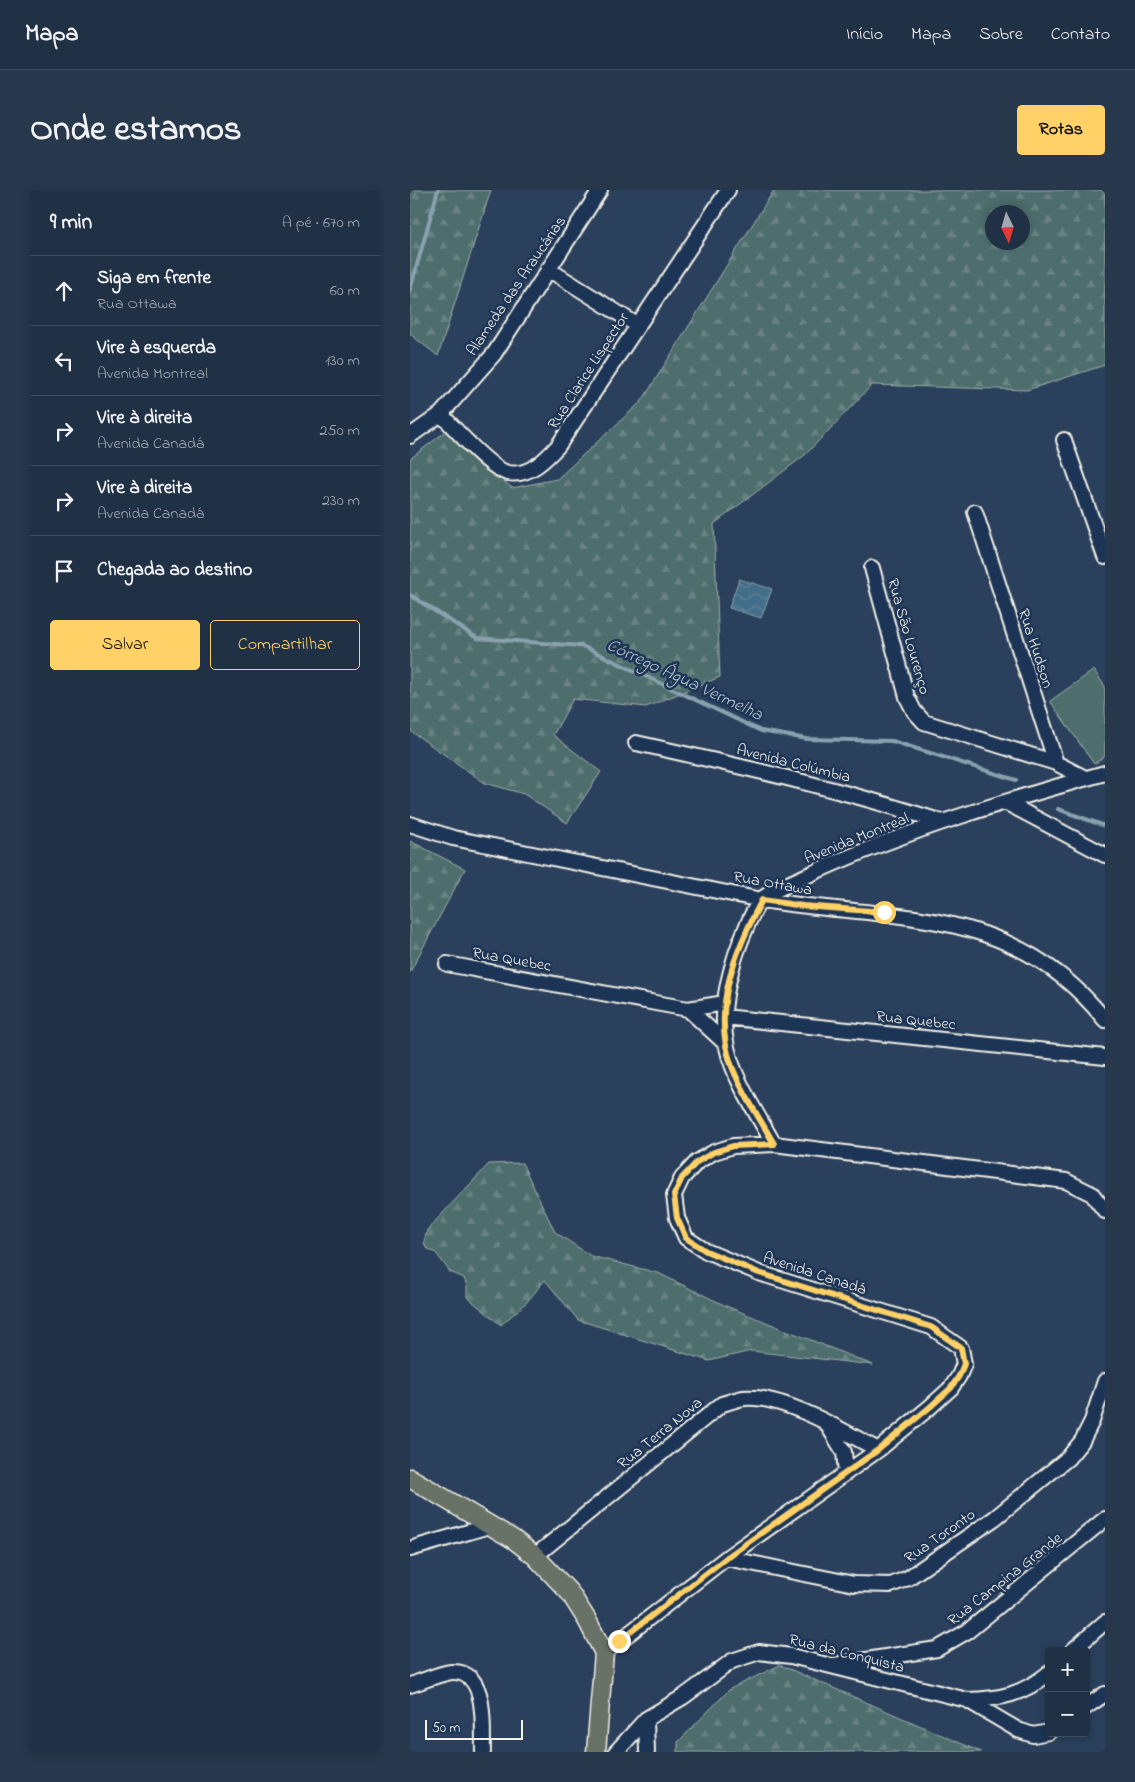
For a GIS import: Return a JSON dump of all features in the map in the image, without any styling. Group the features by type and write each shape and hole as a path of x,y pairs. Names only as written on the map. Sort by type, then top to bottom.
{"main road":[{"path":"410,1478 513,1539 535,1556 570,1593 604,1653 596,1752"}],"street":[{"name":"Alameda das Araucárias","path":"410,436 441,414 494,354 600,190"},
{"name":"Rua Clarice Lispector","path":"441,414 483,457 508,473 525,472 543,462 558,446 728,190"},
{"path":"548,268 637,325"},
{"path":"1064,440 1105,557"},
{"name":"Rua Hudson","path":"975,512 1056,763"},
{"name":"Rua São Lourenço","path":"872,568 907,697 914,711 924,722 1056,763"},
{"name":"Avenida Colúmbia","path":"636,743 789,777 864,797 942,822"},
{"path":"1056,763 1085,778"},
{"name":"Avenida Montreal","path":"762,900 795,881 842,860 942,822 1105,773"},
{"path":"1005,802 1105,855"},
{"name":"Rua Ottawa","path":"410,824 453,838 762,900 803,906 884,912 968,927 1023,949 1053,969 1092,1004 1105,1020"},
{"path":"762,900 741,939 732,966 724,1010 724,1042 740,1085 774,1144"},
{"name":"Rua Quebec","path":"447,964 688,1010 724,1010 1105,1057"},
{"path":"688,1010 724,1042"},
{"name":"Avenida Canadá","path":"604,1653 726,1558 878,1450 951,1388 964,1364 961,1348 931,1327 759,1273 706,1251 686,1238 677,1218 674,1195 682,1178 697,1162 714,1152 733,1146 774,1144 1066,1181 1092,1194 1105,1211"},
{"name":"Rua Toronto","path":"726,1558 854,1584 891,1585 908,1578 995,1518 1068,1458 1082,1441 1092,1421 1105,1381"},
{"name":"Rua Terra Nova","path":"535,1556 722,1404 745,1398 769,1401 825,1421 878,1450"},
{"path":"825,1421 844,1452 846,1473"},
{"name":"Rua Campina Grande","path":"829,1666 937,1649 968,1631 1105,1519"},
{"path":"410,1549 489,1526"},
{"path":"1077,1647 1105,1622"},
{"name":"Rua da Conquista","path":"616,1752 646,1720 683,1697 717,1670 747,1654 775,1652 967,1700 1018,1730 1033,1735 1045,1733"},
{"path":"410,1685 450,1672 460,1672 473,1681 481,1695 483,1752"},
{"path":"967,1700 994,1699 1023,1691 1045,1676"},
{"path":"1090,1704 1105,1694"},
{"path":"646,1720 648,1752"}],"green space":[{"path":"410,190 491,190 438,356 410,334"},
{"path":"774,190 1105,190 1105,365 1027,390 872,385 805,455 714,524 720,677 646,707 573,699 553,735 601,772 567,823 524,794 485,783 412,732 410,727 410,459 446,431 512,488 557,479 642,401"},
{"path":"1094,670 1105,687 1105,756 1094,764 1050,701"},
{"path":"410,841 465,869 410,972"},
{"path":"522,1163 555,1232 591,1256 658,1273 726,1306 873,1365 751,1351 709,1361 578,1320 545,1280 526,1303 501,1325 467,1297 467,1286 464,1278 450,1272 436,1253 426,1248 424,1242 427,1230 489,1164"},
{"path":"780,1665 981,1752 678,1752 678,1742 730,1689"}],"water":[{"path":"739,579 772,589 761,618 729,608"}],"waterway":[{"path":"410,290 438,190"},
{"name":"Córrego Água Vermelha","path":"410,595 477,638 582,646 761,731 807,739 892,741 1016,780"},
{"name":"Córrego Água Vermelha","path":"1058,809 1105,826"}],"route":[{"path":"619,1641 726,1558 878,1450 951,1388 964,1364 964,1355 961,1348 931,1327 759,1273 706,1251 686,1238 677,1218 674,1195 682,1178 697,1162 714,1152 733,1146 774,1144 740,1085 724,1042 725,1003 732,966 741,939 762,900 803,906 884,912"}]}
